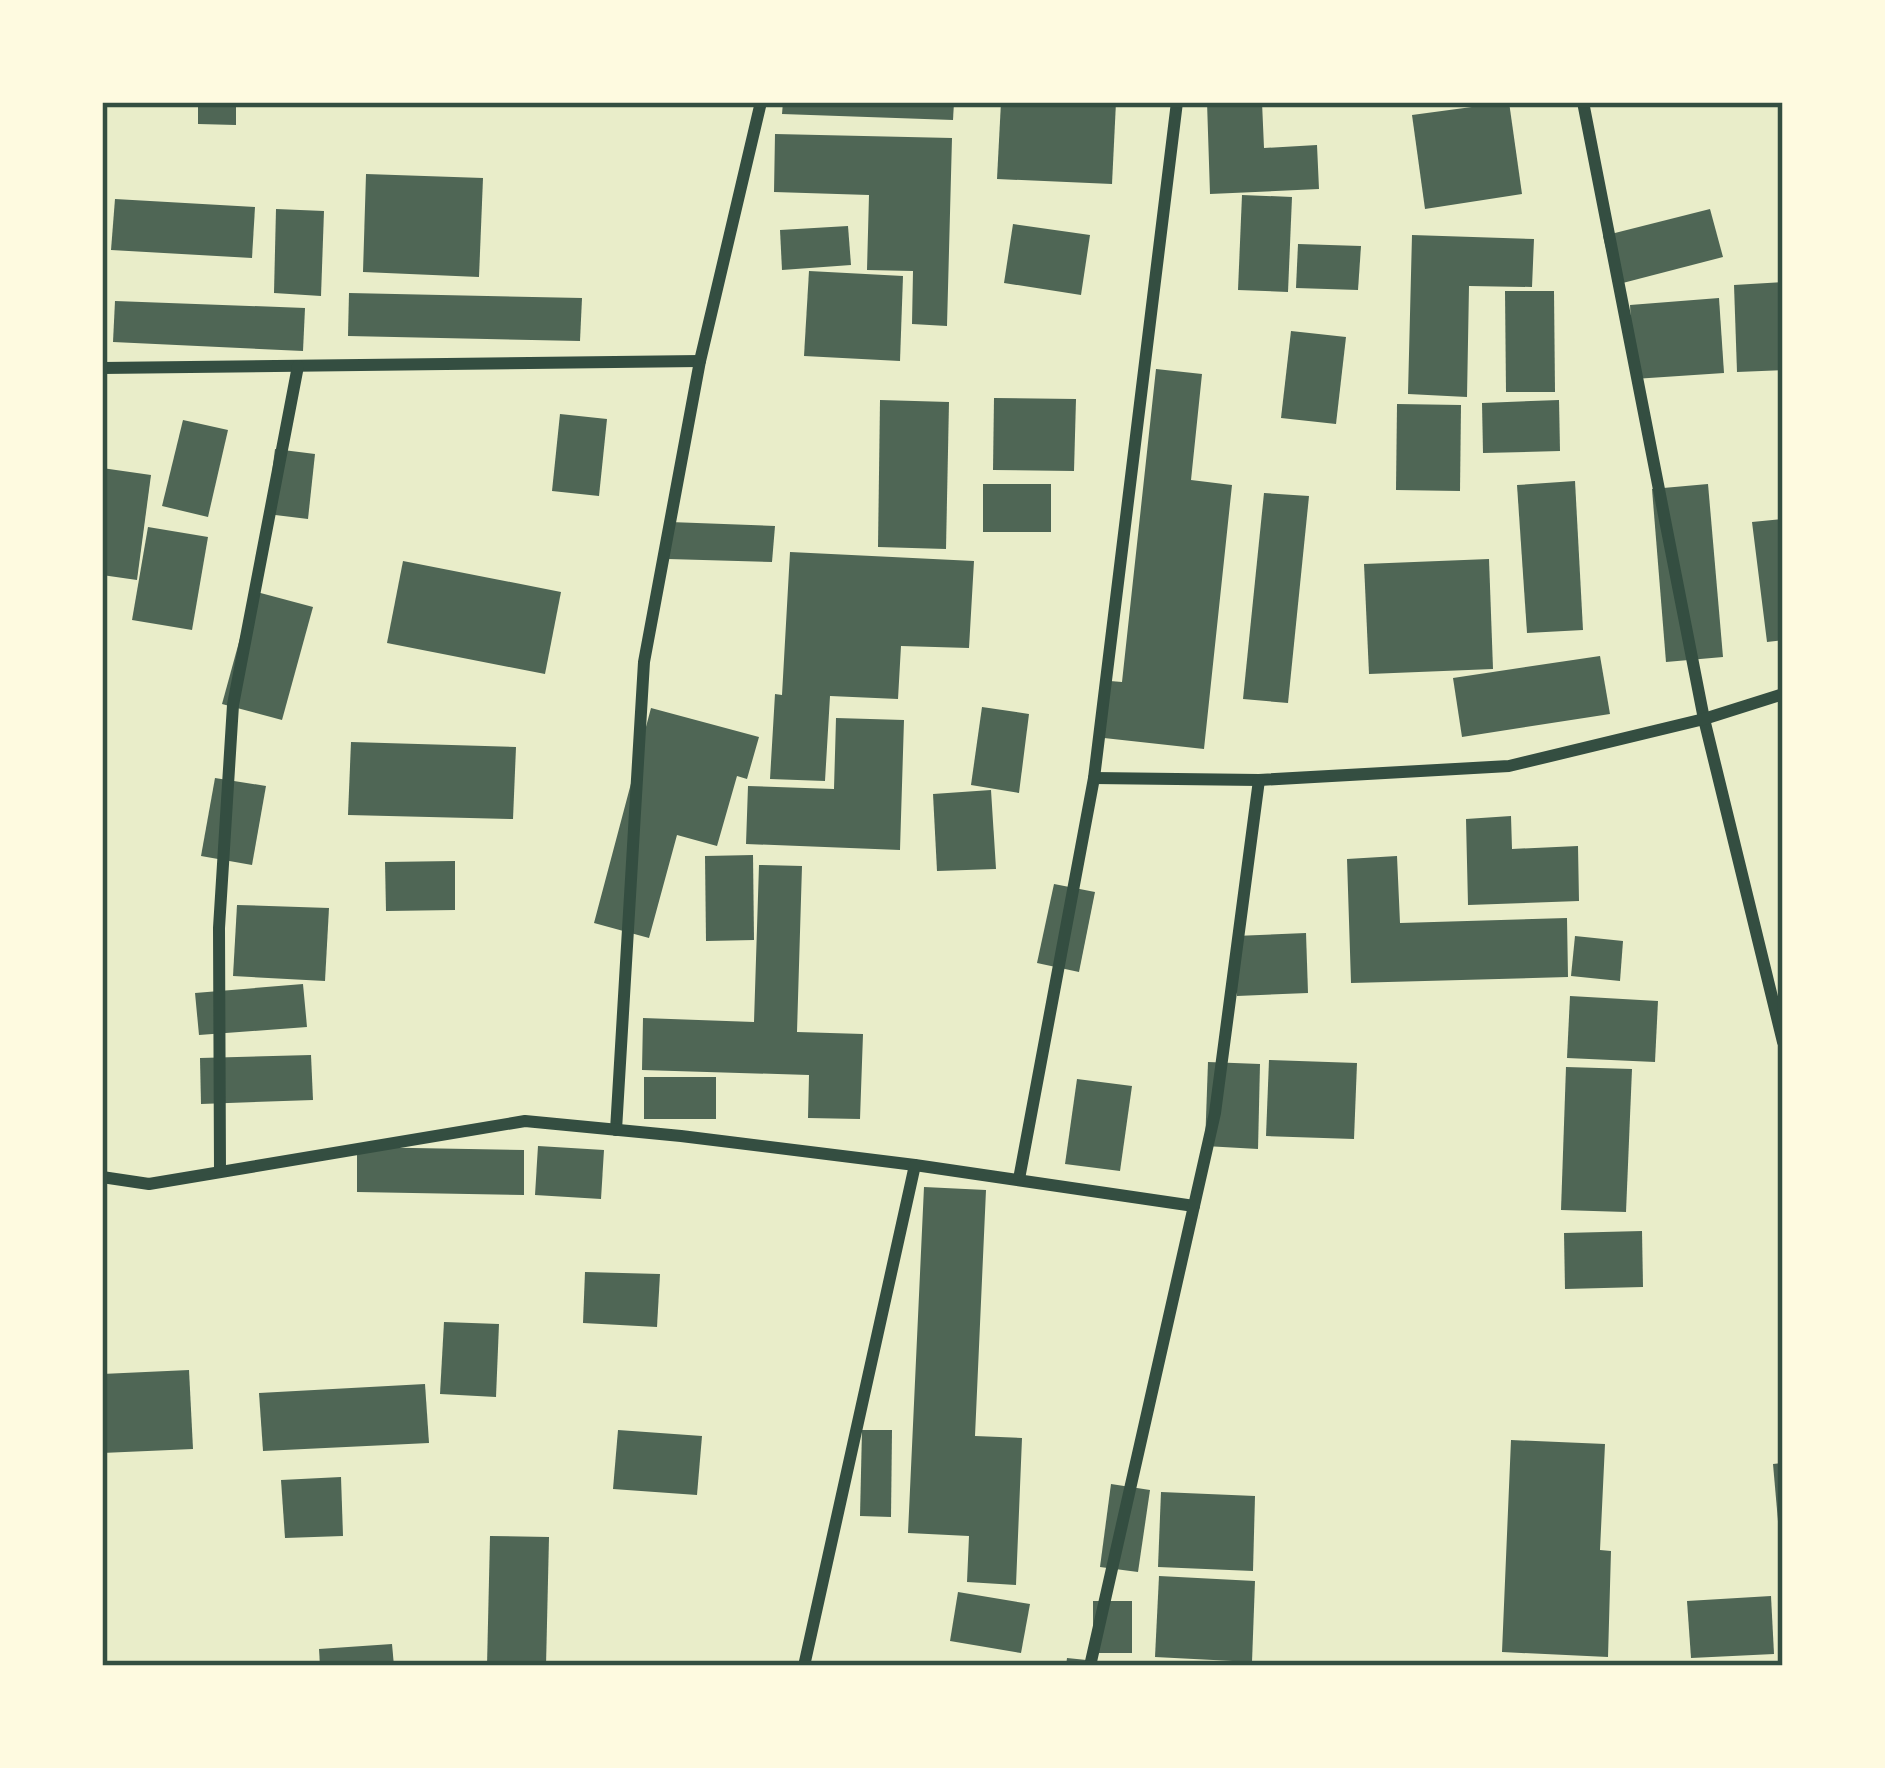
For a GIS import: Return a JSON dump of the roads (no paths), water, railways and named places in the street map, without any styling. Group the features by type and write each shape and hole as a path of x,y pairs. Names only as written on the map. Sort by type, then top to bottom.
{"street":[{"path":"616,1130 644,662 700,361 761,102"},
{"path":"1019,1179 1094,778 1177,102"},
{"path":"1583,102 1704,719 1783,1042"},
{"path":"102,368 700,361"},
{"path":"220,1171 218,928 233,706 298,366"},
{"path":"1094,778 1259,780 1508,766 1704,719 1783,694"},
{"path":"1090,1666 1215,1113 1259,780"},
{"path":"102,1177 149,1184 525,1121 916,1165 1194,1206"},
{"path":"804,1666 916,1165"}]}
